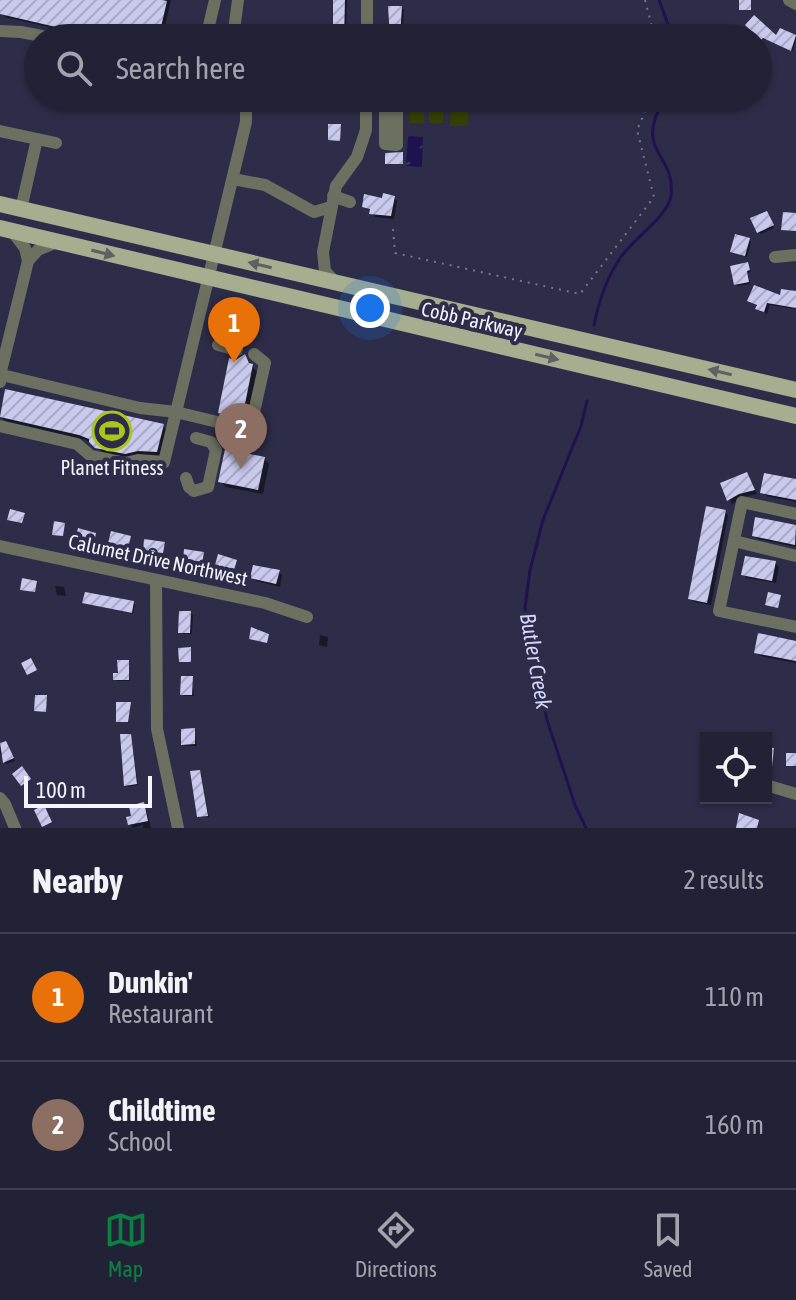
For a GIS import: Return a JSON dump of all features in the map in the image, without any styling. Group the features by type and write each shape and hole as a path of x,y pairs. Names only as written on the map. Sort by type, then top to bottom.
{"main road":[{"name":"Cobb Parkway","path":"0,204 796,390"},
{"name":"Cobb Parkway","path":"6,230 796,416"}],"street":[{"path":"209,24 215,0"},
{"path":"235,24 238,0"},
{"path":"367,0 367,24"},
{"path":"789,0 796,4"},
{"path":"0,31 24,32"},
{"path":"0,426 77,444 91,456 125,463 138,460 164,462 233,179 246,112"},
{"path":"336,283 325,271 323,261 332,201 361,147 366,130 366,112"},
{"path":"0,131 56,143"},
{"path":"21,209 37,139"},
{"path":"233,179 265,185 314,212 332,201 350,202"},
{"path":"6,230 25,248 28,261 1,377 250,430 265,363 254,354"},
{"path":"28,261 38,250 57,242"},
{"path":"775,257 796,255"},
{"path":"218,345 237,350"},
{"path":"186,478 194,491 208,487 216,450 211,442 196,438"},
{"path":"796,514 742,502 719,611 796,627"},
{"path":"734,541 796,556"},
{"name":"Calumet Drive Northwest","path":"0,546 265,603 307,617"},
{"path":"156,580 157,729 178,828"},
{"path":"772,787 796,794"},
{"path":"0,798 15,828"}],"path":[{"path":"645,0 651,24"},
{"path":"393,229 395,253 580,294 654,197 637,130 645,112"}],"green space":[{"path":"410,112 424,112 424,123 410,123"},
{"path":"429,112 443,112 443,123 429,123"},
{"path":"450,112 468,112 468,126 450,126"}],"water":[{"path":"408,136 423,137 422,167 406,166"}],"building":[{"path":"0,0 167,1 162,24 43,24 0,14"},
{"path":"333,0 345,0 344,24 333,24"},
{"path":"739,0 751,0 751,10 739,10"},
{"path":"388,6 402,6 401,24 389,24"},
{"path":"754,15 764,24 746,24"},
{"path":"780,28 796,35 791,51 772,42 772,31 776,35"},
{"path":"328,124 341,124 340,141 328,140"},
{"path":"403,152 403,164 385,164 385,153"},
{"path":"383,193 395,196 391,216 369,214 370,209 362,207 364,194 382,198"},
{"path":"767,211 774,225 757,233 750,218"},
{"path":"783,212 796,213 796,231 781,230"},
{"path":"735,234 750,238 745,256 730,252"},
{"path":"748,262 749,282 734,285 730,266"},
{"path":"754,285 780,295 781,289 796,291 796,308 767,303 764,312 755,309 757,305 747,301"},
{"path":"245,354 249,363 253,364 242,419 218,413 229,358 236,360"},
{"path":"5,389 164,424 157,452 125,454 95,448 89,439 79,435 0,417"},
{"path":"225,449 265,457 258,490 218,482"},
{"path":"747,472 755,490 727,501 720,483"},
{"path":"764,473 796,479 796,500 760,493"},
{"path":"706,506 726,510 707,603 688,599"},
{"path":"10,509 25,513 22,523 7,520"},
{"path":"755,517 796,525 795,545 752,536"},
{"path":"54,521 65,523 63,536 52,535"},
{"path":"78,528 96,533 94,544 75,539"},
{"path":"111,531 131,536 128,548 108,543"},
{"path":"144,539 165,542 163,553 143,551"},
{"path":"184,549 204,552 202,564 183,561"},
{"path":"218,554 237,560 234,570 215,565"},
{"path":"745,556 776,561 772,581 741,575"},
{"path":"253,565 280,570 276,584 250,578"},
{"path":"22,578 37,581 35,592 20,590"},
{"path":"85,592 134,601 132,613 82,603"},
{"path":"768,592 781,595 778,608 765,605"},
{"path":"179,611 191,611 190,633 178,633"},
{"path":"251,627 269,634 267,643 249,639"},
{"path":"758,633 796,641 796,661 754,653"},
{"path":"191,647 191,662 179,662 178,648"},
{"path":"31,658 37,670 27,675 21,663"},
{"path":"117,660 129,660 129,680 113,680 113,673 118,673"},
{"path":"181,676 193,676 192,695 180,695"},
{"path":"35,695 47,695 46,712 34,711"},
{"path":"116,702 131,702 128,722 116,722"},
{"path":"195,728 195,744 181,745 181,729"},
{"path":"120,734 131,734 137,784 124,786"},
{"path":"6,741 14,758 3,763 0,743"},
{"path":"786,753 796,753 796,766 786,766"},
{"path":"22,766 31,779 21,786 12,774"},
{"path":"200,770 208,816 197,817 190,771"},
{"path":"144,802 148,821 128,825 126,817 131,816 129,806"},
{"path":"44,805 52,822 42,827 34,810"},
{"path":"739,813 759,820 757,828 736,828"}],"waterway":[{"name":"Butler Creek","path":"659,0 668,24"},
{"name":"Butler Creek","path":"594,325 604,290 616,265 626,250 664,211 671,196 668,170 654,142 653,130 658,112"},
{"name":"Butler Creek","path":"586,828 575,805 547,720 525,608 530,570 543,520 581,426 587,401"}],"place":[{"name":"Dunkin'","path":"234,363"},
{"name":"Planet Fitness","path":"112,431"},
{"name":"Childtime","path":"241,469"}]}
